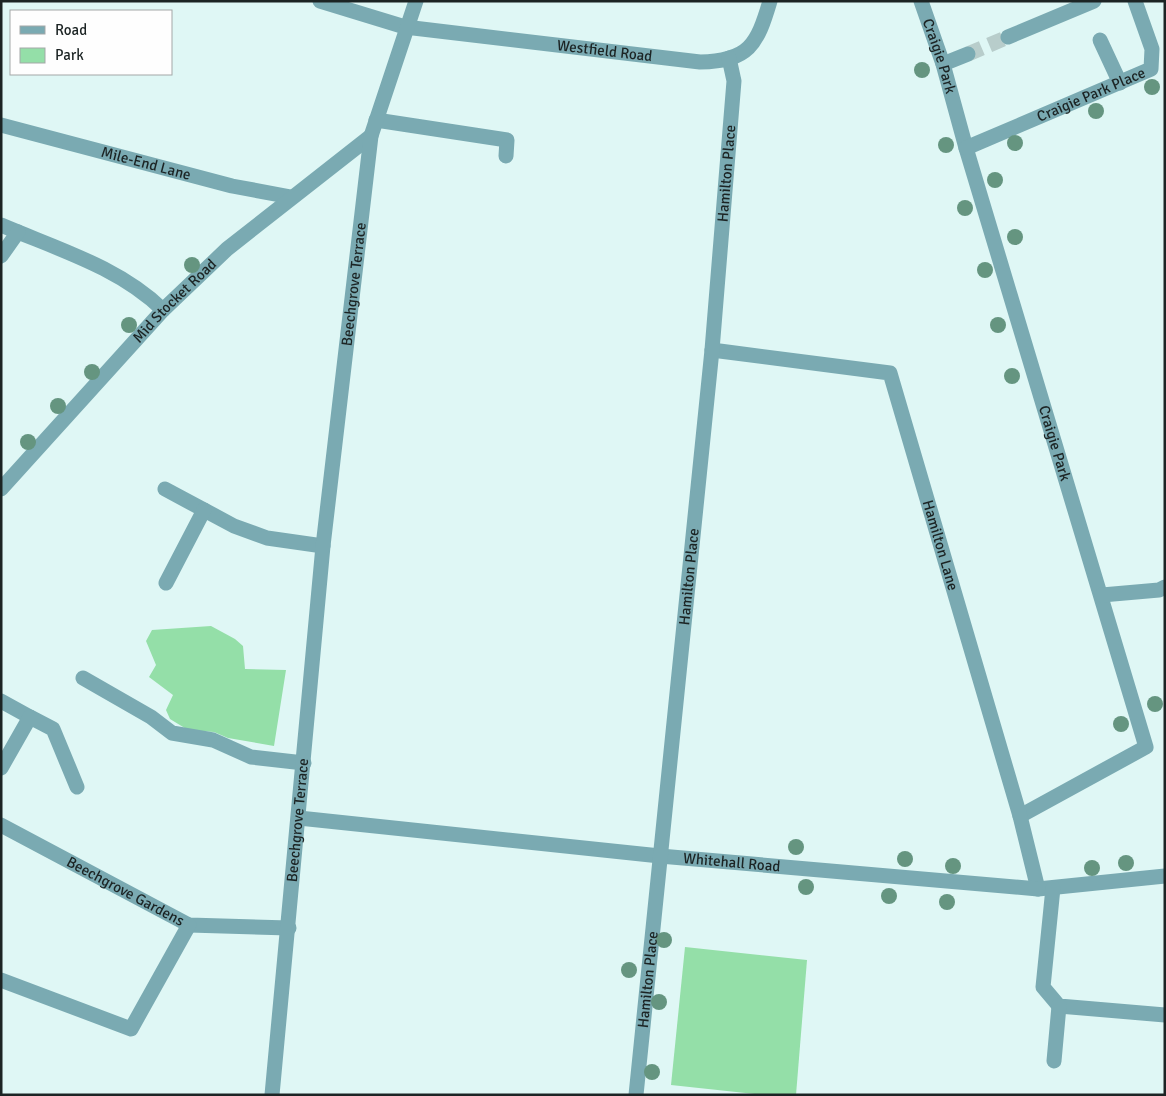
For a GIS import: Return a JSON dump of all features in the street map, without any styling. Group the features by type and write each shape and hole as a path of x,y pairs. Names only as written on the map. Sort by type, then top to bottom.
{"street":[{"name":"Westfield Road","path":"320,1 405,27 700,62 729,58 742,53 760,33 770,1"},
{"name":"Beechgrove Terrace","path":"272,1095 323,546 371,136 405,27 416,1"},
{"name":"Craigie Park","path":"921,1 943,64 966,148 1102,595 1146,747 1020,816"},
{"path":"1008,37 1094,1"},
{"name":"Craigie Park Place","path":"966,148 1151,69 1152,49 1135,1"},
{"path":"1100,40 1120,83"},
{"path":"943,64 968,54"},
{"name":"Hamilton Place","path":"636,1095 712,350 734,80 729,58"},
{"path":"376,120 507,140 506,156"},
{"name":"Mile-End Lane","path":"1,125 232,186 291,198"},
{"name":"Mid Stocket Road","path":"1,490 163,310 227,249 371,136"},
{"path":"1,225 76,255 119,278 154,301 163,310"},
{"path":"1,256 18,232"},
{"name":"Hamilton Lane","path":"712,350 890,373 1020,816 1046,889 1044,987 1059,1006"},
{"path":"165,489 234,526 267,538 323,546"},
{"path":"166,583 204,510"},
{"path":"1102,595 1159,590 1165,587"},
{"path":"83,678 151,717 172,733 212,740 251,757 304,763"},
{"path":"1,701 53,729 76,787"},
{"path":"2,765 30,718"},
{"name":"Whitehall Road","path":"299,818 660,856 1046,889 1165,876"},
{"name":"Beechgrove Gardens","path":"2,827 189,925 289,928"},
{"path":"1,980 131,1029 189,925"},
{"path":"1054,1061 1059,1006 1165,1016"}],"green space":[{"path":"211,626 235,639 243,646 245,669 286,670 274,746 228,738 214,732 188,730 170,719 166,710 173,695 149,677 156,665 146,641 152,630"},
{"path":"685,947 807,960 796,1095 765,1095 671,1085"}],"tunnel":[{"path":"968,54 1008,37"}]}
